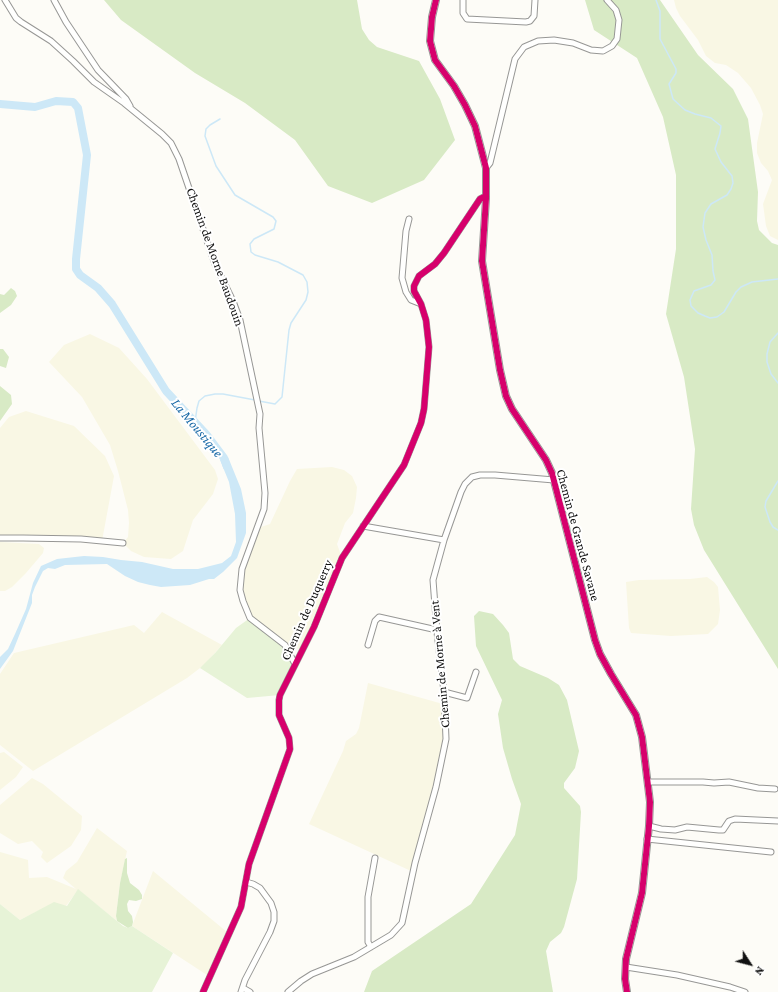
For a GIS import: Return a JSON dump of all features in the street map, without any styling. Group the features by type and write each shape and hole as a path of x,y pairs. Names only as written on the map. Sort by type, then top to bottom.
{"street":[{"name":"Chemin de Morne Baudouin","path":"5,0 16,18 51,41 94,82 131,108 162,134 171,143 179,159 215,264 240,320 260,414 259,428 265,493 264,508 242,569 240,590 242,602 250,618 284,645 295,664"},
{"path":"54,0 66,22 98,70 126,99 131,108"},
{"name":"Chemin de Grande Savane","path":"436,0 431,24 430,41 435,60 454,86 475,126 486,168 486,196 482,261 506,396 512,409 546,460 554,480 595,640 600,654 640,723 650,802 649,826 642,893 626,967 625,979 627,992"},
{"path":"463,0 463,13 467,19 526,22 530,21 534,16 534,0"},
{"path":"486,168 490,163 514,59 524,47 538,41 560,41 573,43 597,51 603,51 612,46 617,38 619,20 616,10 607,0"},
{"name":"Chemin de Duquerry","path":"203,992 242,907 250,860 290,749 290,738 279,715 279,700 314,627 342,558 404,465 421,424 424,409 429,347 426,320 421,304 414,291 414,286 419,276 435,264 444,253 480,199 486,196"},
{"path":"409,219 406,231 402,278 406,292 411,300 421,304"},
{"name":"Chemin de Morne à Vent","path":"288,992 312,974 354,957 391,935 402,923 415,863 436,787 446,739 444,692 433,580 444,540 465,484 472,477 480,475 554,480"},
{"path":"364,526 444,540"},
{"path":"0,538 81,539 123,544"},
{"path":"368,645 375,621 379,618 437,630"},
{"path":"444,692 467,698 476,672"},
{"path":"648,782 703,782 714,784 730,782 758,788 775,789"},
{"path":"649,826 675,830 686,827 723,830 729,821 734,819 778,821"},
{"path":"647,839 771,852"},
{"path":"371,947 368,942 368,897 375,858"},
{"path":"246,882 260,888 271,903 274,912 274,921 270,932 245,980 242,990 250,992"},
{"path":"626,967 677,975 730,986 745,992"}],"shaded area":[{"path":"674,0 778,0 778,240 770,236 766,226 763,204 772,180 768,171 761,163 757,153 757,143 763,114 760,105 751,88 738,73 726,65 715,63 706,56 698,40 680,16"},
{"path":"90,334 119,348 147,379 215,470 218,479 213,494 193,520 183,551 171,559 144,557 131,551 123,543 128,537 128,510 110,445 82,397 49,362 64,345"},
{"path":"26,411 74,426 105,456 114,476 102,541 0,538 0,428 9,417"},
{"path":"332,467 344,470 352,476 357,487 356,498 353,513 345,523 337,544 342,558 303,650 285,645 250,618 243,601 241,580 258,528 270,524 297,469"},
{"path":"0,542 39,544 44,548 43,553 26,573 12,587 5,591 0,591"},
{"path":"707,577 718,587 720,610 718,624 708,634 671,636 631,633 629,628 626,582"},
{"path":"162,612 222,645 204,665 187,678 33,771 0,745 0,674 14,653 134,625 144,633"},
{"path":"368,683 443,704 445,735 433,791 411,871 309,824 343,751 346,741 356,734 359,728"},
{"path":"4,752 23,767 16,777 0,790 0,753"},
{"path":"32,778 43,784 82,816 81,830 71,846 47,863 41,857 43,852 32,841 18,844 0,833 0,805"},
{"path":"97,828 127,851 120,883 116,916 117,921 78,890 66,906 54,903 20,920 0,904 0,852 28,860 29,878 47,877 76,889 63,878 66,871 77,862"},
{"path":"153,871 227,932 207,975 132,926"}],"green space":[{"path":"104,0 357,0 362,29 369,40 377,47 419,61 440,99 455,140 424,180 372,203 328,186 295,140 245,103 195,73 121,20"},
{"path":"585,0 660,0 698,55 733,89 748,119 758,192 757,221 759,230 772,243 778,245 778,669 704,550 694,525 691,509 695,449 684,377 666,314 676,249 676,175 663,117 637,58 594,30"},
{"path":"11,288 15,291 17,296 11,305 0,313 0,294 4,295"},
{"path":"0,349 3,349 9,357 6,368 0,366"},
{"path":"0,386 11,395 12,404 0,421"},
{"path":"479,611 493,614 509,633 513,659 520,666 548,678 559,685 567,700 579,751 575,768 564,783 564,788 580,806 581,812 577,879 564,927 561,933 550,942 546,951 553,992 364,992 372,971 471,904 515,835 521,804 503,748 498,714 502,700 476,646 474,616"},
{"path":"250,618 285,645 295,664 280,695 247,698 200,668 236,628"},
{"path":"127,858 127,873 130,883 139,890 142,895 142,899 136,901 129,900 127,904 128,911 132,916 133,922 132,926 128,928 117,921 116,916 120,883 125,859"},
{"path":"78,889 123,926 128,928 132,926 173,953 152,992 0,992 0,904 20,920 54,902 67,906"}],"water":[{"path":"228,457 241,489 246,513 246,533 237,558 223,572 214,579 209,579 190,585 161,587 138,582 125,576 107,564 65,565 55,569 48,568 43,571 35,587 32,595 32,603 13,651 0,669 0,657 8,649 15,634 26,609 33,583 41,566 57,559 84,556 142,562 173,569 198,569 222,563 231,556 236,542 235,514 229,482 220,460"}],"waterway":[{"path":"656,0 660,11 660,39 676,69 676,73 669,84 673,99 685,110 711,118 721,126 715,149 721,162 732,176 733,183 727,195 711,204 705,213 703,227 712,255 715,280 711,285 694,291 690,300 691,306 698,313 705,316 710,318 717,317 724,312 736,292 741,287 752,282 778,279"},
{"name":"La Moustique","path":"0,104 35,107 56,101 73,102 78,108 87,155 76,269 80,275 98,288 112,304 166,391 206,434 224,458 227,467"},
{"path":"220,119 206,129 205,136 216,166 235,195 273,217 276,221 274,229 254,239 250,244 251,252 255,255 278,262 303,275 307,282 308,292 306,300 291,323 289,330 282,397 275,404 259,401"},
{"path":"778,333 770,342 767,354 767,362 771,374 778,383"},
{"path":"195,422 199,401 205,396 223,394 255,400"},
{"path":"778,481 766,501 765,507 770,522 773,527 778,530"}],"cycle path":[{"path":"436,0 432,17 430,41 435,60 454,86 475,126 486,168 486,199 482,261 500,370 506,396 512,409 546,460 552,473 595,640 600,654 636,715 642,737 650,802 649,826 642,893 626,959 625,979 627,992"},
{"path":"203,992 241,907 249,864 290,749 289,738 279,715 280,695 314,627 342,558 404,465 421,423 424,409 429,347 426,320 421,304 414,291 414,286 419,276 435,264 444,253 480,199 486,196"}]}
